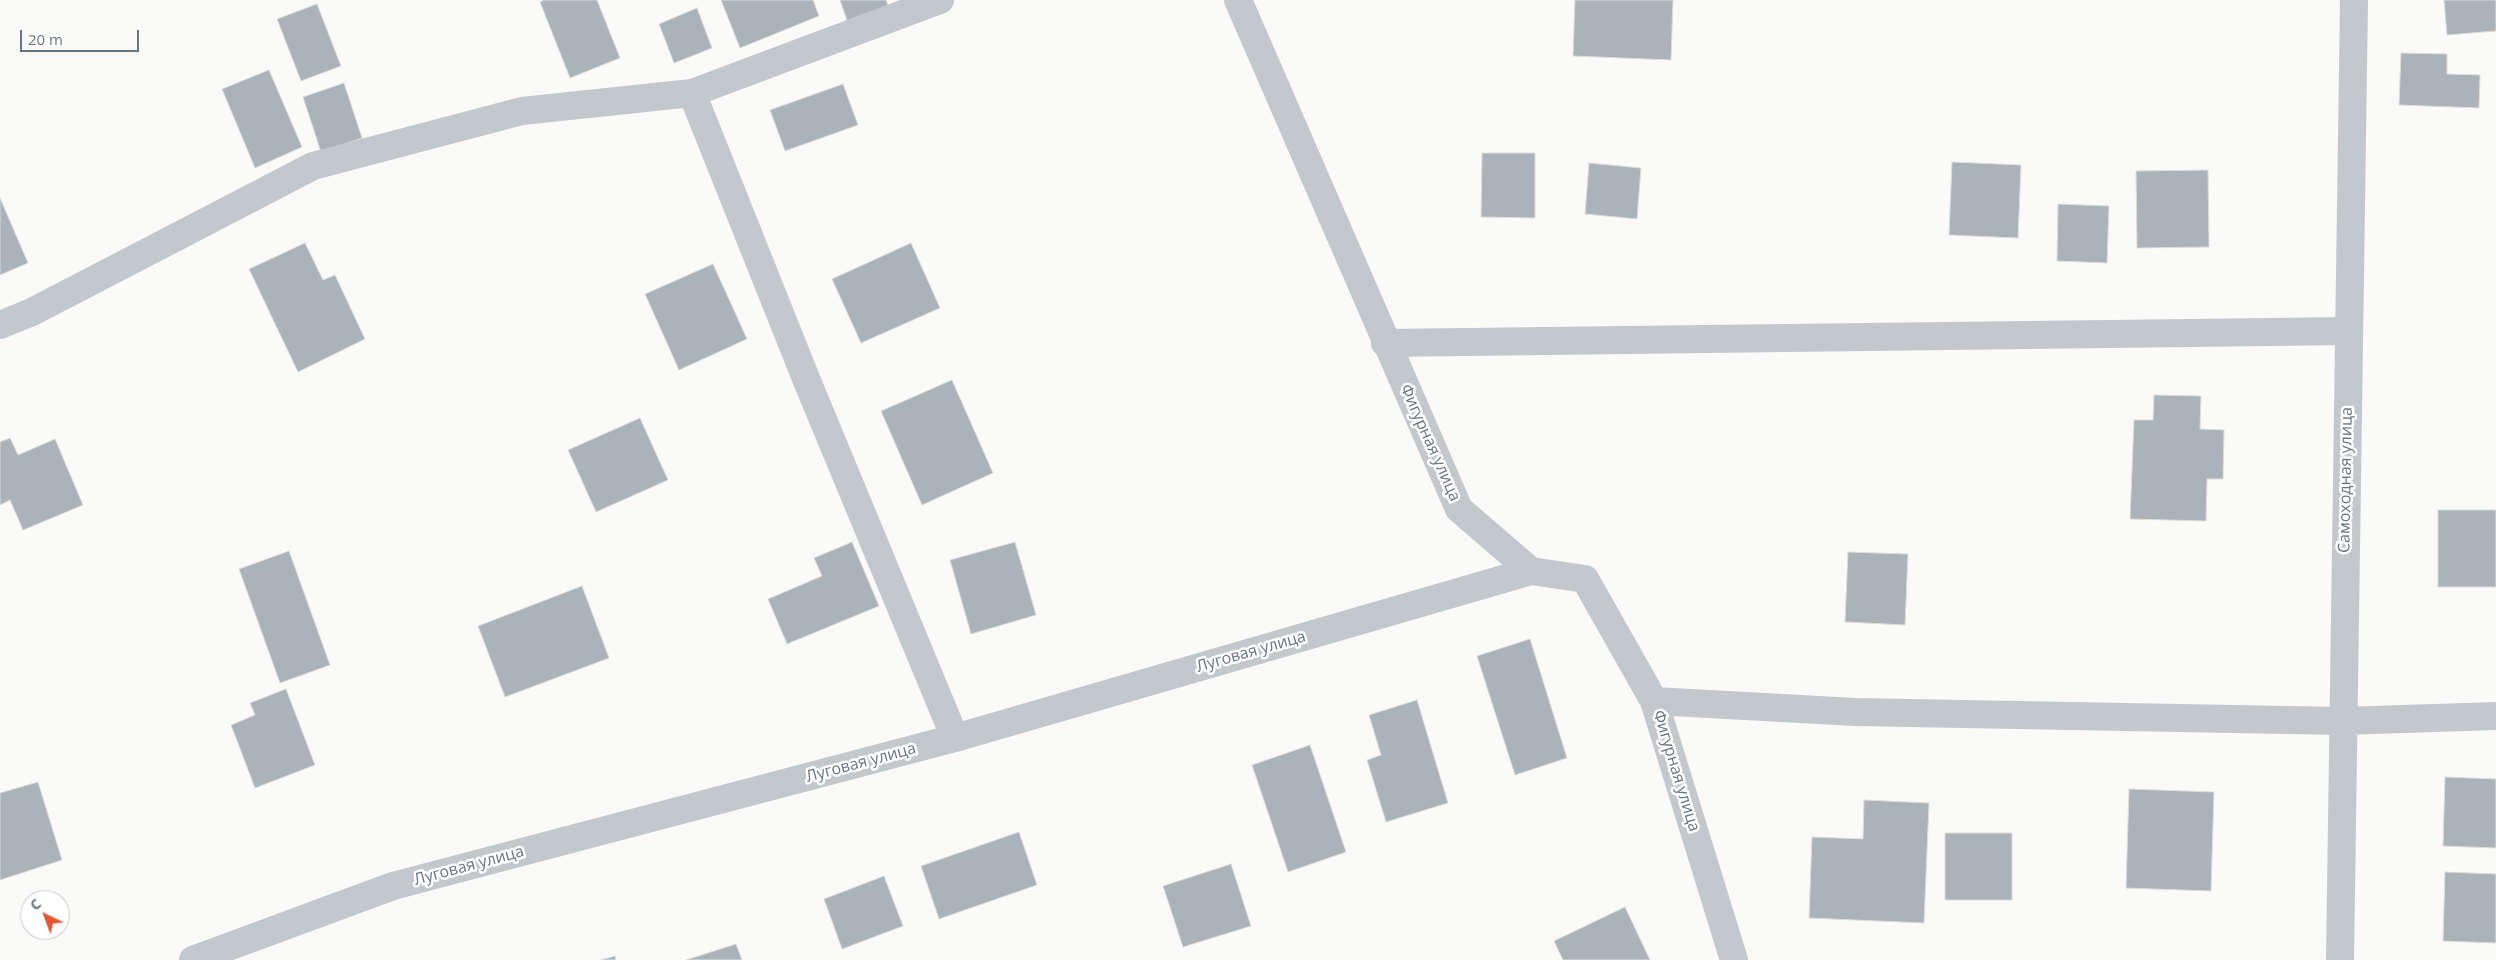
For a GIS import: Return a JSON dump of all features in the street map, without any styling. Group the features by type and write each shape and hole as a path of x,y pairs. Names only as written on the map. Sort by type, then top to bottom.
{"street":[{"path":"0,325 32,312 313,166 522,111 692,93 940,0"},
{"name":"Фигурная улица","path":"1238,0 1458,509 1531,571 1585,579 1654,701 1734,960"},
{"name":"Самоходная улица","path":"2340,960 2354,0"},
{"path":"692,93 807,381 956,738"},
{"path":"1386,343 2348,330"},
{"name":"Луговая улица","path":"193,960 393,886 956,738 1531,571"},
{"path":"1654,701 1855,712 2342,721 2496,716"}],"building":[{"path":"544,0 597,0 620,58 570,78 540,2"},
{"path":"721,0 813,0 819,16 740,48"},
{"path":"840,0 886,0 891,13 850,29"},
{"path":"1575,0 1673,0 1671,60 1573,56"},
{"path":"2444,0 2496,0 2496,31 2447,35"},
{"path":"317,4 341,66 301,81 277,19"},
{"path":"697,8 712,48 674,63 659,24"},
{"path":"2401,53 2447,54 2447,74 2480,75 2479,108 2399,105"},
{"path":"269,70 302,147 255,168 222,89"},
{"path":"344,83 362,138 321,152 303,97"},
{"path":"843,84 858,125 785,151 770,110"},
{"path":"1482,153 1535,153 1535,218 1481,217"},
{"path":"1952,162 2021,165 2018,238 1949,235"},
{"path":"1589,163 1641,168 1637,219 1585,214"},
{"path":"2208,170 2209,247 2137,248 2136,171"},
{"path":"0,198 28,263 0,275"},
{"path":"2058,204 2109,206 2107,263 2057,261"},
{"path":"305,243 323,280 335,275 365,339 298,372 249,269"},
{"path":"911,243 940,308 861,343 832,279"},
{"path":"713,264 747,339 679,370 645,294"},
{"path":"952,380 993,473 922,505 881,411"},
{"path":"2154,395 2201,396 2200,429 2224,430 2223,479 2207,479 2206,521 2130,519 2134,420 2153,420"},
{"path":"640,418 668,480 596,512 568,450"},
{"path":"10,438 18,455 55,439 83,505 23,530 10,500 0,505 0,442"},
{"path":"2438,510 2496,510 2496,587 2438,587"},
{"path":"852,542 879,606 787,644 768,599 822,576 814,558"},
{"path":"1015,542 1036,615 971,634 950,560"},
{"path":"289,551 330,665 280,683 239,569"},
{"path":"1848,552 1908,554 1905,625 1845,622"},
{"path":"582,586 609,658 505,697 478,626"},
{"path":"1530,639 1567,758 1515,775 1477,656"},
{"path":"286,689 315,765 255,788 231,725 255,715 250,703"},
{"path":"1417,700 1448,803 1386,822 1367,760 1381,755 1369,715"},
{"path":"1310,745 1346,852 1288,872 1252,765"},
{"path":"2445,777 2496,779 2496,848 2443,846"},
{"path":"38,782 62,860 0,880 0,793"},
{"path":"2129,789 2214,792 2211,891 2126,888"},
{"path":"1864,800 1929,803 1924,923 1809,918 1812,837 1863,839"},
{"path":"1019,832 1037,885 939,919 921,866"},
{"path":"1945,833 2012,833 2012,900 1945,900"},
{"path":"1231,864 1251,926 1183,947 1163,886"},
{"path":"2445,872 2496,874 2496,943 2443,941"},
{"path":"884,876 903,926 842,949 824,899"},
{"path":"1625,907 1650,960 1563,960 1554,941"},
{"path":"736,944 742,960 686,960"},
{"path":"615,956 616,960 601,960"}]}
